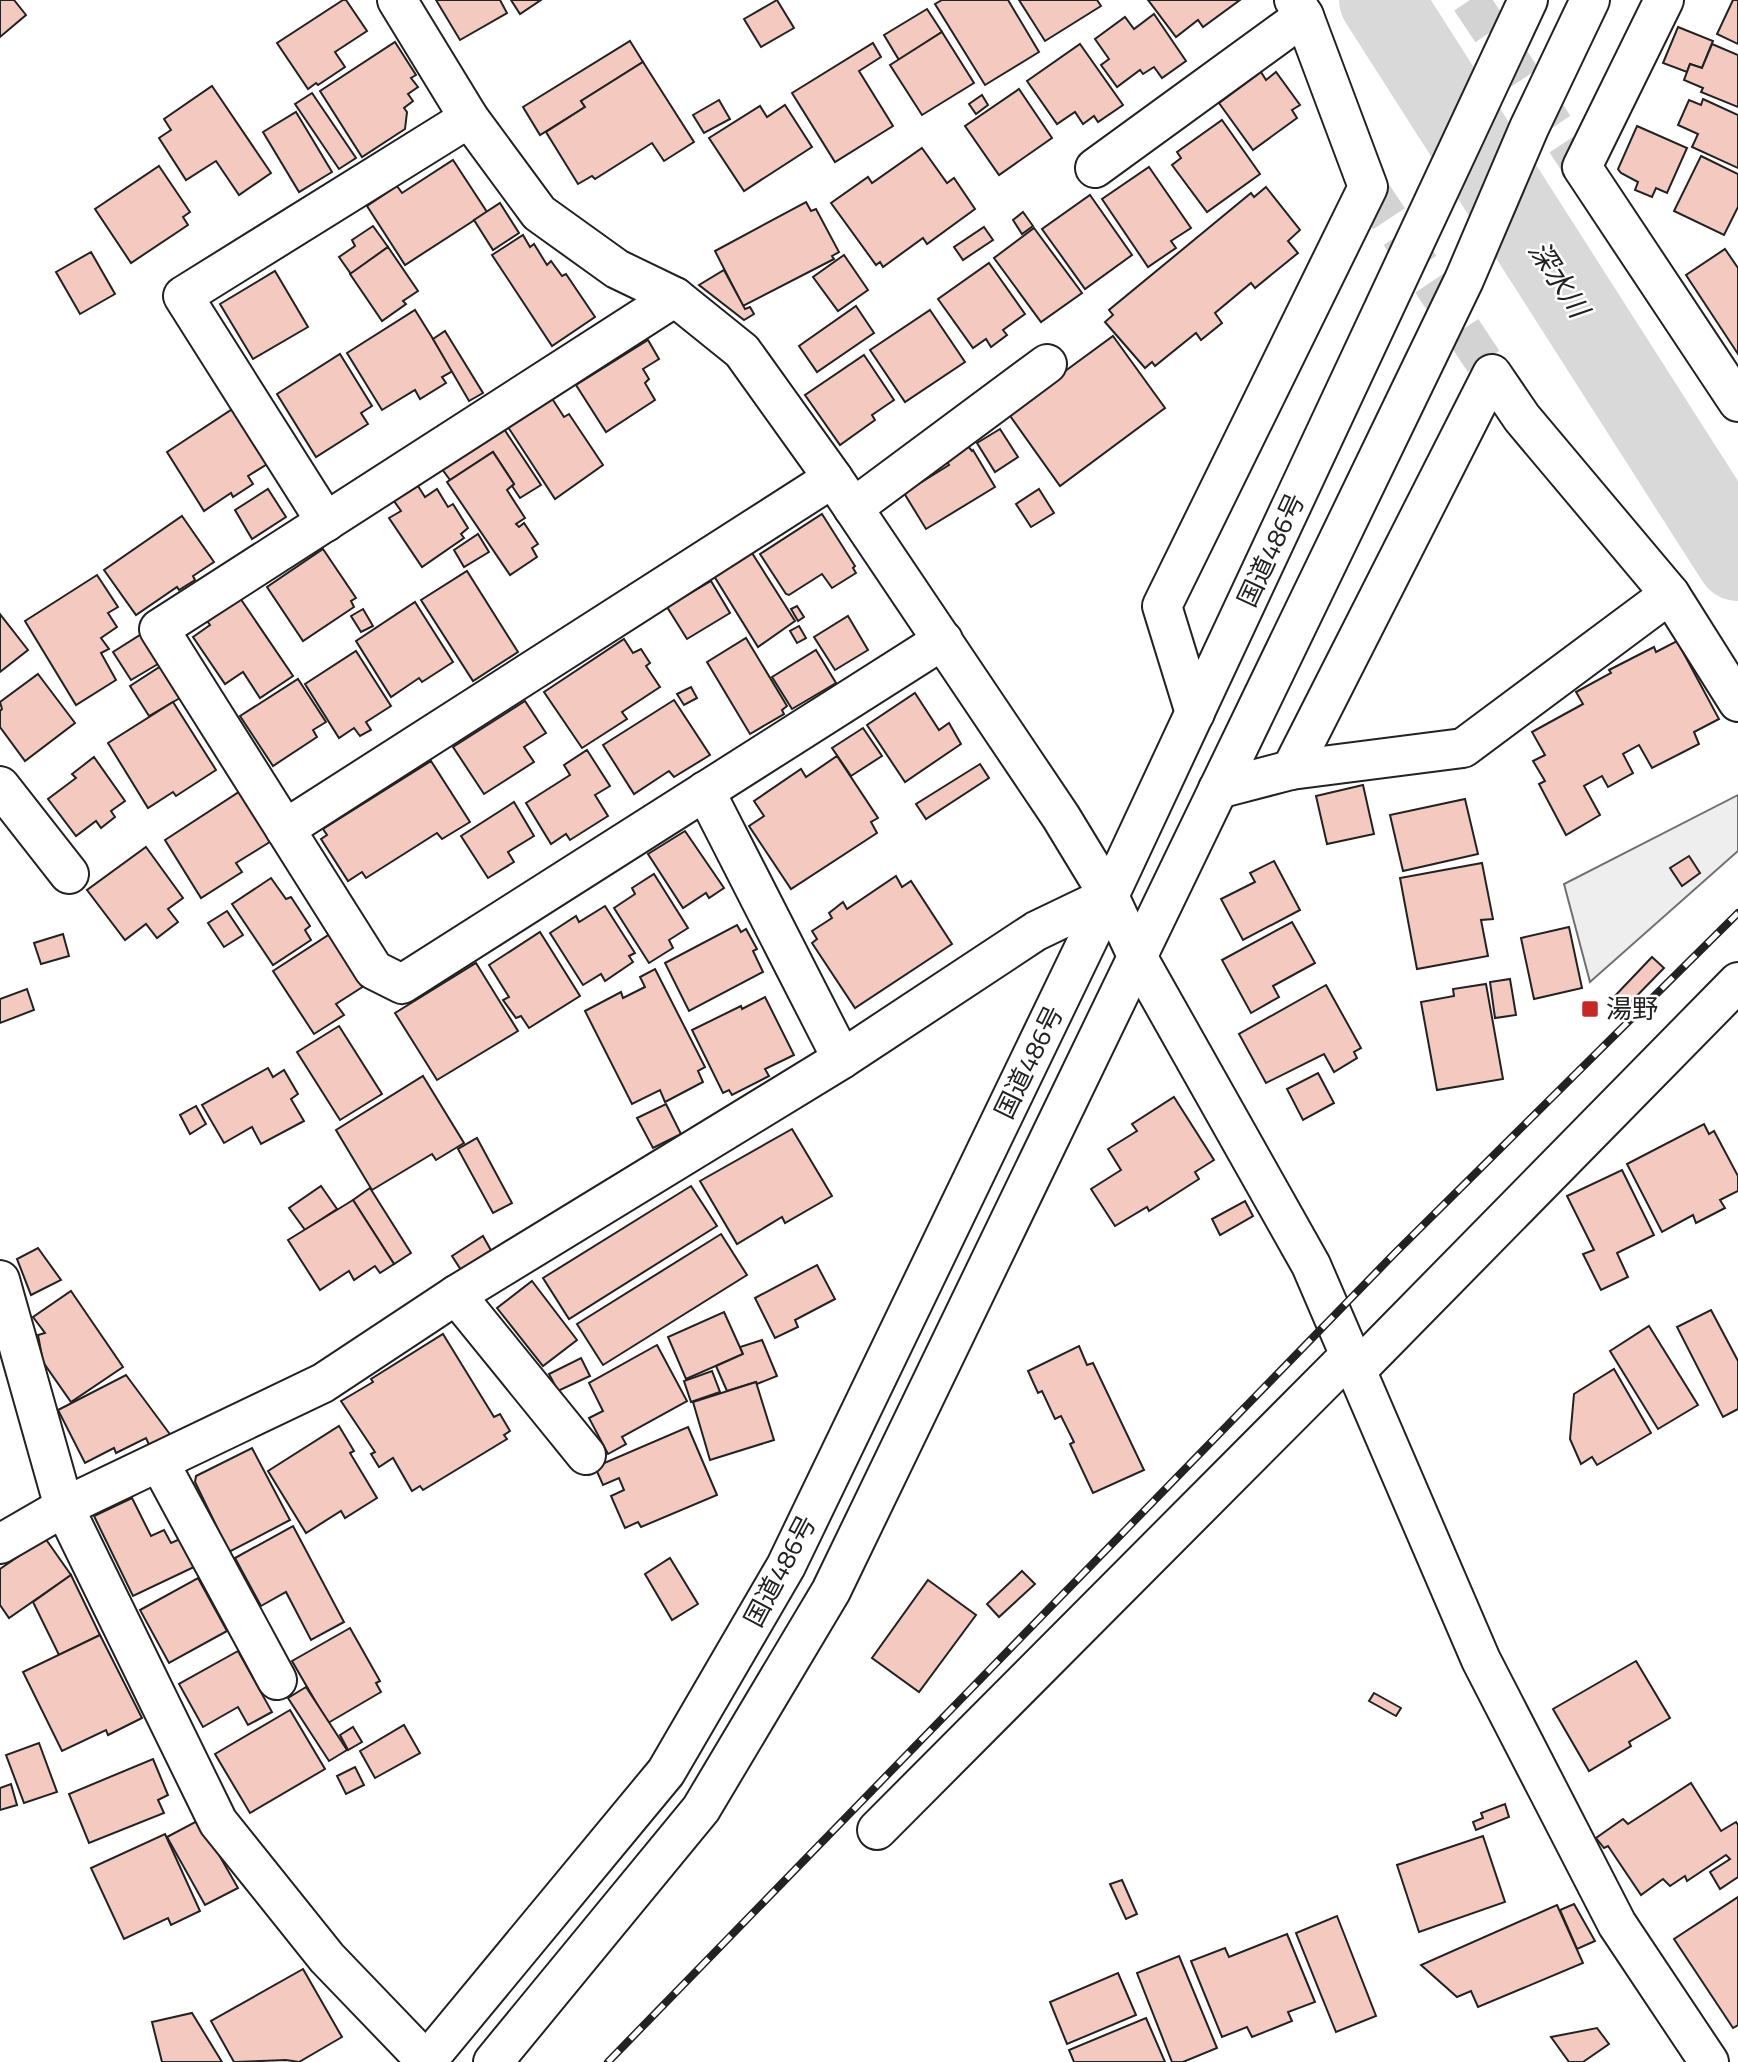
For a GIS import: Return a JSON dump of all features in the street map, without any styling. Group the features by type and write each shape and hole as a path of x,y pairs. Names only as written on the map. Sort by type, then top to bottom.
{"main road":[{"path":"397,0 469,118 539,214 617,269 676,297 742,351 843,493 1061,817 1109,896 1138,958 1311,1265 1481,1660 1617,1924 1709,2062"},
{"name":"国道486号","path":"427,2062 666,1772 786,1566 1109,896 1528,0"},
{"name":"国道486号","path":"493,2062 701,1809 831,1591 1464,280 1529,128 1590,0"},
{"path":"1664,0 1582,167 1738,402"},
{"path":"1096,168 1299,8 1367,187 1162,606 1195,713"},
{"path":"326,522 183,296 469,118"},
{"path":"676,297 159,629 374,970 402,984 943,640"},
{"path":"285,830 843,493 1047,364"},
{"path":"1291,771 1492,374 1522,418 1670,594 1738,702"},
{"path":"1218,789 1291,771 1463,748 1670,594"},
{"path":"0,786 69,874"},
{"path":"705,791 842,1059"},
{"path":"0,1544 64,1507 323,1383 456,1295 842,1059 1036,931 1109,896"},
{"path":"877,1830 1738,982"},
{"path":"0,1280 64,1507 218,1822 327,1958 427,2062"},
{"path":"456,1295 586,1455"},
{"path":"159,1462 277,1680"}],"shaded area":[{"path":"1738,795 1738,851 1590,982 1564,884"}],"building":[{"path":"0,0 14,0 26,15 0,37"},
{"path":"346,0 367,31 335,52 345,67 308,89 277,43"},
{"path":"436,0 500,0 507,13 460,40"},
{"path":"511,0 541,0 520,14"},
{"path":"777,0 794,28 761,47 744,19"},
{"path":"942,0 1008,0 1039,52 985,85 935,4"},
{"path":"1019,0 1097,0 1101,6 1045,41"},
{"path":"1148,0 1240,0 1203,27 1198,20 1176,37"},
{"path":"1733,0 1738,0 1738,44 1717,34"},
{"path":"927,9 942,32 899,60 884,35"},
{"path":"1154,14 1186,61 1162,78 1154,67 1143,74 1140,70 1117,87 1101,65 1109,59 1095,39 1125,17 1134,29"},
{"path":"1678,27 1713,41 1702,68 1690,64 1687,72 1663,63"},
{"path":"942,32 974,83 922,115 890,65"},
{"path":"630,41 643,62 581,101 585,107 540,135 523,107"},
{"path":"395,42 416,75 411,78 418,87 408,94 413,101 404,108 407,112 405,129 362,157 320,91"},
{"path":"873,43 881,57 859,71 893,126 835,162 792,93"},
{"path":"1080,44 1123,105 1098,122 1094,116 1083,124 1075,112 1057,124 1027,81"},
{"path":"1712,44 1738,55 1738,107 1701,92 1703,88 1684,80 1690,64 1702,68"},
{"path":"643,62 694,142 664,161 652,143 595,179 592,176 578,184 546,132 585,107 581,101"},
{"path":"1261,72 1266,80 1276,72 1300,105 1292,110 1297,118 1253,150 1219,103"},
{"path":"212,86 271,173 239,195 216,161 186,180 159,138 171,130 164,119"},
{"path":"1019,89 1052,138 999,175 965,126"},
{"path":"312,93 356,158 339,169 295,104"},
{"path":"982,95 988,105 976,114 969,104"},
{"path":"1703,99 1738,115 1738,168 1692,147 1698,134 1678,125 1689,100 1701,105"},
{"path":"719,100 730,119 704,133 693,115"},
{"path":"785,105 812,147 744,191 709,138 760,106 767,117"},
{"path":"296,112 332,172 299,192 263,132"},
{"path":"1222,120 1260,174 1207,212 1172,165 1181,158 1177,152"},
{"path":"1637,126 1687,148 1667,193 1656,188 1652,197 1635,190 1638,182 1618,169"},
{"path":"922,148 947,183 954,178 975,209 927,244 923,238 883,267 880,262 876,265 831,203 868,177 872,183"},
{"path":"1701,156 1738,174 1738,207 1724,235 1674,211"},
{"path":"453,160 487,212 405,265 367,206 397,186 402,193"},
{"path":"159,166 190,212 183,217 188,225 131,263 95,209"},
{"path":"1149,167 1191,228 1171,241 1176,248 1148,267 1102,199"},
{"path":"1266,187 1300,230 1288,241 1298,253 1255,288 1251,283 1215,313 1222,323 1201,340 1196,333 1155,366 1152,362 1145,368 1105,322 1113,315 1109,310 1251,193 1254,197"},
{"path":"1090,195 1132,255 1085,289 1042,229"},
{"path":"806,202 811,211 816,209 839,252 832,256 834,259 743,306 715,251"},
{"path":"500,203 519,233 493,250 474,220"},
{"path":"1023,212 1033,226 1022,234 1013,220"},
{"path":"373,226 388,247 351,274 339,257 355,246 352,240"},
{"path":"984,227 993,240 963,260 954,247"},
{"path":"1034,228 1082,293 1041,322 994,258"},
{"path":"523,235 530,247 534,244 547,265 551,261 562,276 566,274 595,317 552,346 492,255"},
{"path":"388,247 418,291 403,301 406,304 382,321 350,274"},
{"path":"1725,249 1738,268 1738,354 1686,275"},
{"path":"91,252 115,294 80,314 56,272"},
{"path":"844,255 868,290 838,311 813,277"},
{"path":"989,263 1025,314 1003,330 1007,335 991,347 986,339 973,348 938,299"},
{"path":"724,270 745,309 750,307 754,314 744,320 699,285"},
{"path":"275,271 308,327 253,359 220,304"},
{"path":"856,306 874,333 817,372 799,346"},
{"path":"415,310 453,371 442,377 446,383 420,399 415,390 382,410 347,353"},
{"path":"930,310 965,362 905,402 870,350"},
{"path":"445,331 483,393 469,401 433,339"},
{"path":"1113,336 1165,408 1060,486 1008,413"},
{"path":"648,340 659,359 643,369 649,379 645,383 655,400 606,432 576,385"},
{"path":"340,354 372,406 361,413 368,424 316,457 277,394"},
{"path":"864,355 894,400 872,415 875,420 840,445 805,395"},
{"path":"551,397 564,417 569,414 603,465 555,499 508,427"},
{"path":"234,408 269,463 248,476 253,484 233,497 231,493 204,511 167,452"},
{"path":"504,429 541,485 520,498 493,452 450,480 442,469"},
{"path":"1000,429 1018,457 995,472 977,443"},
{"path":"967,445 973,450 995,487 926,529 904,493 949,465 945,459"},
{"path":"493,452 514,484 507,490 525,518 516,524 519,527 524,523 538,544 532,548 537,557 510,575 447,482"},
{"path":"418,486 425,497 437,489 448,507 453,504 468,528 461,534 464,538 422,567 389,518 401,511 394,501"},
{"path":"268,489 286,517 252,539 235,510"},
{"path":"1039,489 1054,513 1031,527 1016,504"},
{"path":"822,514 855,566 853,568 856,573 832,588 822,574 789,595 786,594 760,554"},
{"path":"182,516 214,562 193,576 195,580 179,590 177,587 136,615 104,570"},
{"path":"478,534 489,552 464,567 454,550"},
{"path":"323,549 356,598 351,601 354,607 303,641 267,587"},
{"path":"752,553 795,621 758,647 714,576"},
{"path":"467,571 518,652 473,681 421,600"},
{"path":"97,575 118,607 108,613 117,627 101,638 109,649 101,653 116,680 76,705 25,621"},
{"path":"711,581 730,613 687,639 667,607"},
{"path":"240,598 293,676 260,698 243,672 225,684 193,637 210,625 207,621"},
{"path":"415,602 453,662 422,682 419,678 391,697 356,641"},
{"path":"797,606 804,617 798,621 791,609"},
{"path":"363,609 373,626 361,632 351,616"},
{"path":"0,614 28,650 0,672"},
{"path":"848,616 868,650 835,670 814,637"},
{"path":"799,626 806,638 797,643 790,631"},
{"path":"140,635 158,664 131,680 113,652"},
{"path":"746,638 787,706 782,710 784,714 750,734 707,662"},
{"path":"624,639 633,653 641,649 650,663 646,666 660,687 622,712 627,719 582,748 544,692"},
{"path":"1677,641 1719,719 1694,732 1699,744 1652,768 1639,745 1623,754 1633,773 1608,787 1602,776 1584,786 1600,815 1566,835 1539,784 1545,781 1533,761 1545,755 1532,732 1583,704 1576,692 1611,673 1609,670 1654,647 1656,652"},
{"path":"816,650 836,683 792,709 772,677"},
{"path":"356,651 391,706 366,722 371,730 360,736 354,728 339,738 305,684"},
{"path":"161,666 180,698 149,716 130,686"},
{"path":"38,674 75,723 25,761 0,727 0,702"},
{"path":"298,679 326,722 313,730 317,737 273,766 240,716"},
{"path":"691,687 697,698 684,705 677,694"},
{"path":"915,693 939,730 949,723 961,744 905,782 867,725"},
{"path":"674,700 710,755 674,777 669,771 634,794 603,745"},
{"path":"525,701 546,733 524,747 534,762 484,794 453,747"},
{"path":"173,702 216,770 176,796 173,792 148,808 108,743"},
{"path":"863,728 882,756 851,776 832,748"},
{"path":"587,750 610,786 595,795 608,816 570,840 566,834 551,844 526,803 570,775 564,765"},
{"path":"837,756 878,818 871,822 877,833 791,889 749,826 764,816 754,801 801,769 806,777"},
{"path":"94,757 125,801 111,811 115,817 101,828 96,821 76,836 48,799 76,778 72,774"},
{"path":"431,761 470,822 442,839 437,833 366,878 362,872 348,881 321,839 327,835 323,829"},
{"path":"980,764 989,778 926,819 916,804"},
{"path":"1363,785 1374,834 1327,844 1316,796"},
{"path":"242,790 273,840 236,863 242,872 201,898 165,840"},
{"path":"1465,799 1478,854 1403,871 1390,815"},
{"path":"514,802 534,836 508,852 514,862 488,878 461,836"},
{"path":"685,831 724,888 709,898 706,893 683,908 648,854"},
{"path":"146,847 183,898 168,909 178,922 157,938 146,924 125,940 87,890"},
{"path":"1689,856 1700,873 1682,886 1670,868"},
{"path":"1274,861 1300,910 1243,940 1221,899 1255,882 1250,873"},
{"path":"1482,863 1493,919 1481,920 1488,956 1417,969 1400,878"},
{"path":"654,874 688,928 669,940 673,948 649,963 614,908 635,894 632,888"},
{"path":"896,876 902,887 911,881 952,944 855,1008 812,943 817,939 812,931 832,918 829,913 843,902 847,909"},
{"path":"271,878 286,899 291,897 310,926 305,930 311,940 273,965 232,904"},
{"path":"605,906 635,953 629,956 633,962 605,981 601,974 583,985 550,933 576,916 579,922"},
{"path":"227,911 243,935 224,947 208,923"},
{"path":"1292,922 1315,963 1273,986 1279,997 1251,1013 1222,960"},
{"path":"737,925 741,932 746,929 757,949 753,951 763,972 689,1011 665,963"},
{"path":"1569,927 1582,988 1534,999 1521,938"},
{"path":"540,932 580,996 529,1028 521,1016 516,1018 503,1000 509,997 489,965"},
{"path":"63,934 69,956 41,964 34,943"},
{"path":"330,934 364,986 336,1004 344,1015 314,1034 273,971"},
{"path":"1652,957 1664,968 1622,1011 1611,1000"},
{"path":"476,963 518,1031 437,1080 395,1013"},
{"path":"655,969 705,1067 698,1071 703,1082 665,1102 660,1090 632,1104 585,1011 621,992 623,998 645,987 640,977"},
{"path":"1510,979 1516,1015 1495,1018 1490,982"},
{"path":"1486,984 1503,1079 1437,1090 1421,1002 1454,996 1453,989"},
{"path":"1326,985 1361,1048 1354,1052 1357,1058 1334,1072 1324,1054 1266,1083 1239,1034"},
{"path":"27,989 34,1010 0,1023 0,999"},
{"path":"765,997 794,1055 765,1069 769,1076 732,1095 729,1090 723,1093 692,1030"},
{"path":"339,1026 382,1094 340,1120 297,1052"},
{"path":"268,1068 273,1077 284,1070 298,1094 291,1099 304,1121 261,1144 252,1127 224,1143 202,1105"},
{"path":"1318,1073 1334,1103 1303,1120 1287,1089"},
{"path":"423,1076 464,1143 436,1160 432,1154 372,1190 336,1130"},
{"path":"1174,1097 1214,1160 1195,1172 1199,1179 1149,1211 1147,1207 1115,1226 1091,1189 1121,1170 1108,1149 1137,1131 1132,1124"},
{"path":"666,1104 681,1134 653,1148 637,1118"},
{"path":"196,1106 206,1124 190,1134 180,1115"},
{"path":"1704,1124 1709,1134 1714,1131 1738,1176 1738,1191 1720,1200 1725,1208 1696,1223 1693,1215 1662,1232 1627,1164"},
{"path":"792,1129 832,1196 785,1223 782,1217 737,1244 700,1181"},
{"path":"477,1138 512,1203 493,1213 458,1149"},
{"path":"1622,1170 1654,1235 1617,1253 1628,1277 1601,1290 1583,1254 1594,1250 1567,1196"},
{"path":"321,1186 337,1209 305,1230 289,1208"},
{"path":"691,1186 717,1226 569,1319 543,1278"},
{"path":"370,1188 411,1253 394,1264 353,1200"},
{"path":"353,1200 394,1264 380,1273 375,1266 354,1280 349,1271 320,1290 288,1240"},
{"path":"1245,1201 1253,1216 1220,1235 1212,1219"},
{"path":"721,1234 747,1275 603,1365 577,1324"},
{"path":"483,1236 493,1254 463,1273 452,1256"},
{"path":"38,1248 61,1280 31,1295 17,1259"},
{"path":"817,1265 835,1299 795,1320 798,1327 775,1338 755,1298"},
{"path":"532,1281 577,1340 543,1366 497,1308"},
{"path":"71,1291 123,1367 71,1402 43,1362 38,1335 45,1333 33,1317"},
{"path":"1711,1310 1738,1361 1738,1409 1723,1417 1677,1327"},
{"path":"724,1312 743,1354 686,1379 668,1337"},
{"path":"1649,1326 1698,1405 1658,1429 1610,1351"},
{"path":"443,1334 494,1417 500,1414 510,1431 504,1435 507,1439 423,1490 420,1486 412,1491 393,1458 379,1467 371,1454 375,1452 341,1401"},
{"path":"762,1340 777,1376 727,1391 716,1366 743,1354 740,1347"},
{"path":"657,1345 687,1401 622,1437 626,1444 608,1454 589,1418 603,1411 589,1383"},
{"path":"1079,1346 1087,1365 1093,1363 1144,1470 1093,1493 1070,1444 1074,1442 1061,1416 1055,1419 1042,1391 1038,1393 1028,1371"},
{"path":"581,1358 590,1376 558,1391 549,1374"},
{"path":"1614,1369 1651,1433 1597,1465 1592,1457 1581,1464 1570,1439 1574,1394"},
{"path":"712,1371 720,1392 691,1402 684,1381"},
{"path":"126,1375 172,1437 150,1447 146,1438 116,1453 114,1448 85,1463 58,1410"},
{"path":"756,1382 774,1440 710,1460 693,1402"},
{"path":"339,1426 354,1451 350,1453 377,1498 345,1518 341,1511 306,1533 268,1471"},
{"path":"688,1427 717,1495 641,1527 638,1522 625,1528 611,1496 624,1490 619,1478 603,1485 595,1467"},
{"path":"252,1448 290,1520 229,1552 195,1482 196,1476"},
{"path":"132,1498 151,1536 164,1530 171,1543 180,1539 194,1567 133,1596 94,1516"},
{"path":"293,1526 344,1622 311,1640 286,1592 261,1606 235,1558"},
{"path":"45,1538 71,1575 9,1618 0,1605 0,1569"},
{"path":"670,1558 698,1604 672,1620 645,1574"},
{"path":"1022,1571 1035,1584 999,1617 987,1604"},
{"path":"71,1575 100,1635 59,1655 33,1602"},
{"path":"198,1578 227,1631 169,1663 140,1610"},
{"path":"928,1580 976,1615 919,1692 872,1658"},
{"path":"350,1628 380,1681 376,1683 381,1692 328,1723 292,1661"},
{"path":"100,1635 142,1718 108,1735 106,1730 62,1751 23,1672"},
{"path":"238,1651 272,1712 248,1725 238,1707 203,1727 179,1684"},
{"path":"1636,1661 1670,1718 1629,1742 1631,1746 1589,1771 1553,1709"},
{"path":"306,1687 347,1750 329,1761 288,1698"},
{"path":"1374,1693 1401,1708 1396,1716 1369,1701"},
{"path":"290,1710 325,1769 250,1813 215,1754"},
{"path":"404,1725 420,1753 375,1778 360,1751"},
{"path":"353,1727 362,1742 348,1750 340,1735"},
{"path":"39,1743 57,1792 24,1803 6,1755"},
{"path":"153,1759 168,1795 158,1800 164,1813 89,1843 69,1794"},
{"path":"355,1767 364,1785 346,1794 337,1776"},
{"path":"1691,1783 1721,1831 1736,1822 1738,1825 1738,1877 1720,1889 1710,1872 1730,1859 1726,1855 1687,1881 1685,1876 1670,1886 1663,1879 1641,1895 1608,1846 1604,1848 1596,1838 1623,1819 1628,1824"},
{"path":"11,1784 17,1805 0,1810 0,1788"},
{"path":"1505,1804 1509,1817 1476,1830 1473,1822 1483,1818 1481,1813"},
{"path":"199,1820 238,1888 205,1905 167,1837"},
{"path":"165,1834 200,1911 171,1925 168,1918 124,1939 91,1868"},
{"path":"1483,1836 1505,1902 1419,1932 1397,1865"},
{"path":"1122,1880 1137,1914 1126,1919 1110,1884"},
{"path":"1738,1897 1738,2025 1733,2028 1674,1939"},
{"path":"1574,1904 1595,1941 1577,1949 1560,1910"},
{"path":"1557,1905 1583,1963 1478,2007 1471,1991 1457,1997 1421,1965"},
{"path":"1337,1916 1376,2016 1336,2032 1296,1933"},
{"path":"1287,1934 1315,2002 1288,2012 1292,2021 1252,2037 1247,2027 1222,2037 1191,1961 1225,1948 1229,1957"},
{"path":"1179,1956 1217,2048 1183,2062 1172,2062 1137,1973"},
{"path":"303,1969 342,2037 299,2062 234,2062 211,2021"},
{"path":"1118,1973 1136,2015 1067,2044 1050,2002"},
{"path":"192,2013 222,2062 162,2062 152,2022"},
{"path":"1146,2018 1165,2062 1074,2062 1069,2050"},
{"path":"1597,2028 1609,2044 1583,2062 1569,2062 1551,2037"}],"waterway":[{"name":"深水川","path":"1381,0 1738,559"}],"tunnel":[{"path":"1470,0 1582,167"},
{"path":"1368,187 1492,374"}],"railway":[{"path":"608,2062 1394,1254 1738,913"}],"place":[{"name":"湯野","path":"1590,1009"}]}
